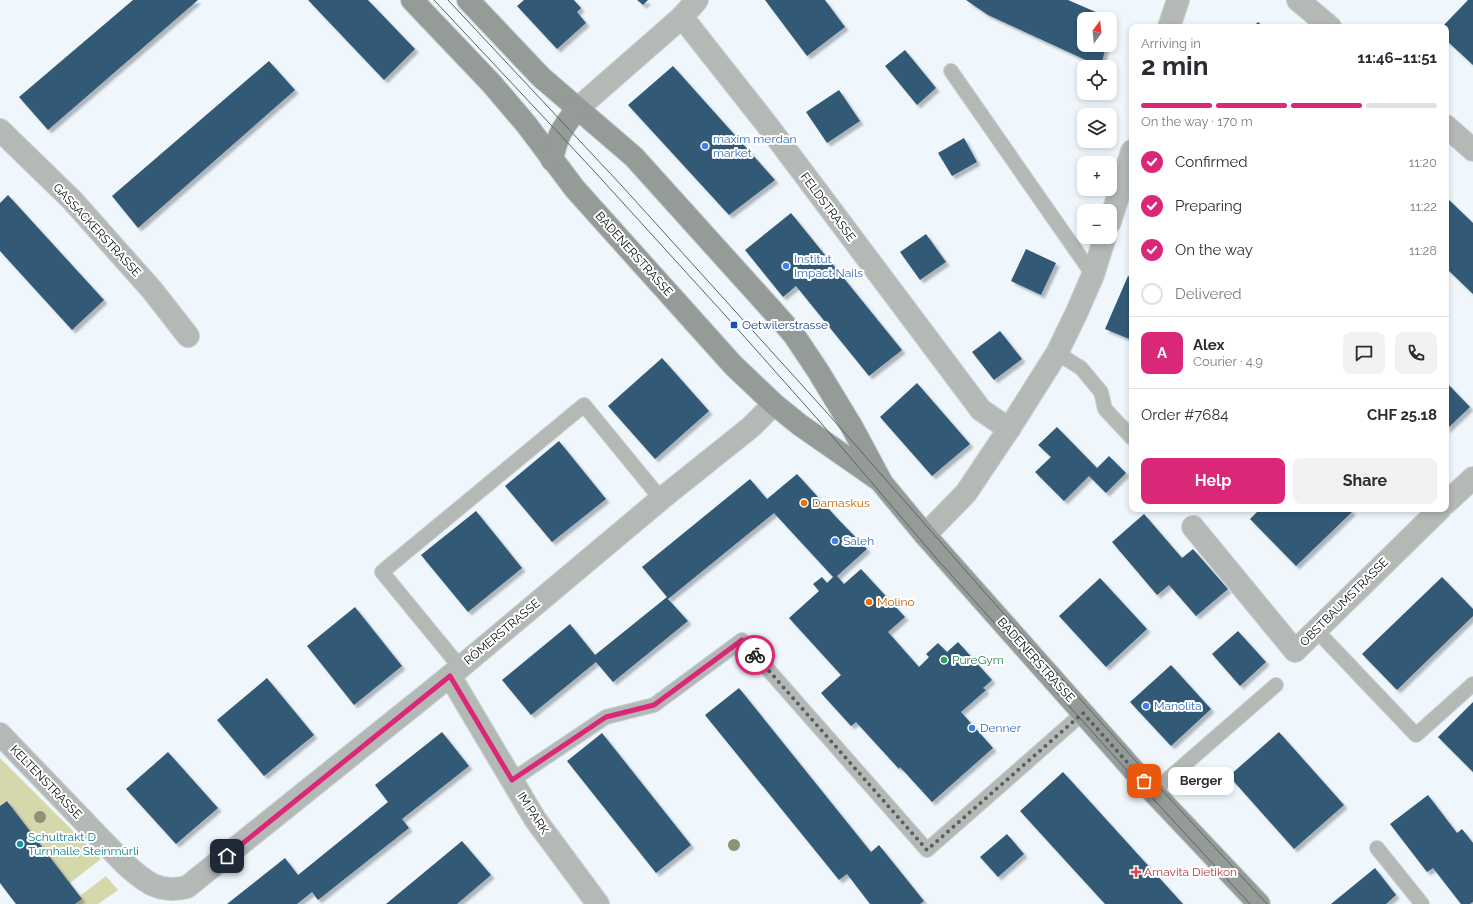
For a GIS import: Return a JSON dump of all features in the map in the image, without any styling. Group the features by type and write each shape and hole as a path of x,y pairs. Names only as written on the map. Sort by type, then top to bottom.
{"main road":[{"name":"BADENERSTRASSE","path":"412,0 492,84 526,124 575,189 733,365 774,404 800,425 882,483"},
{"name":"BADENERSTRASSE","path":"468,0 541,77 634,157 794,335 852,427 882,483 925,535 1153,792 1259,904"},
{"path":"552,160 556,141 565,123 577,109"}],"street":[{"path":"577,109 682,17 697,0"},
{"path":"1171,24 1178,0"},
{"path":"1298,0 1326,24"},
{"name":"FELDSTRASSE","path":"682,17 768,126 981,410 1009,429"},
{"path":"1449,128 1471,144"},
{"name":"GASSACKERSTRASSE","path":"0,130 72,200 152,290 188,336"},
{"path":"1116,204 1129,161"},
{"path":"925,535 966,493 1057,353 1093,275 1103,244"},
{"name":"RÖMERSTRASSE","path":"166,890 177,890 187,887 202,876 455,671 661,498 751,427 774,404"},
{"path":"1449,500 1473,478"},
{"name":"OBSTBAUMSTRASSE","path":"1193,527 1295,651 1437,512"},
{"name":"IM PARK","path":"455,671 512,780 535,819 598,904"},
{"name":"KELTENSTRASSE","path":"0,734 130,869 141,879 153,886 166,890"}],"lane":[{"path":"951,70 1093,275"},
{"path":"1057,353 1081,368 1101,392 1106,409 1129,435"},
{"path":"455,671 382,572 584,405 661,498"},
{"path":"1316,630 1416,735 1473,684"},
{"path":"512,780 606,717 654,705 742,640 927,850 1083,713"},
{"path":"1153,792 1276,685"},
{"path":"1377,848 1422,904"}],"green space":[{"path":"0,758 101,859 70,883 7,801 0,806"},
{"path":"106,876 118,890 98,904 75,904 82,899 80,896"}],"building":[{"path":"133,0 198,0 48,130 19,97"},
{"path":"308,0 368,0 415,49 384,80"},
{"path":"524,0 574,0 581,8 577,12 586,23 557,49 517,6"},
{"path":"637,0 648,0 643,5"},
{"path":"765,0 825,0 845,27 807,56"},
{"path":"966,0 1068,0 1096,12 1077,12 1077,52 1104,52 1103,60 1086,60 988,15"},
{"path":"1468,0 1473,0 1473,65 1449,43 1449,24 1445,24"},
{"path":"905,50 936,88 917,105 885,66"},
{"path":"269,61 295,90 138,228 112,196"},
{"path":"673,66 775,180 729,215 628,105"},
{"path":"839,90 860,121 827,143 806,112"},
{"path":"964,138 977,162 952,176 938,153"},
{"path":"8,195 104,300 72,330 0,251 0,203"},
{"path":"1449,200 1473,223 1473,294 1449,271"},
{"path":"791,213 902,350 869,376 796,286 783,297 745,250"},
{"path":"926,234 946,262 920,280 900,252"},
{"path":"1026,249 1056,263 1041,295 1011,281"},
{"path":"1128,276 1129,339 1105,329"},
{"path":"1000,331 1022,359 994,380 972,352"},
{"path":"662,358 709,411 655,459 608,406"},
{"path":"917,383 970,444 932,476 880,417"},
{"path":"1449,385 1470,407 1449,427"},
{"path":"1057,427 1097,468 1109,456 1126,473 1106,493 1089,476 1064,501 1035,472 1051,457 1038,445"},
{"path":"559,441 606,499 552,542 505,486"},
{"path":"797,474 867,549 837,576 844,584 861,569 905,617 888,632 919,667 929,657 926,654 938,643 947,652 958,642 992,680 983,688 986,690 961,712 993,748 932,802 856,722 851,726 821,693 841,675 789,618 819,591 813,584 822,577 827,583 833,577 774,513 668,599 688,621 613,682 596,662 531,715 502,680 570,624 595,655 667,597 642,567 750,479 767,499"},
{"path":"476,511 522,568 468,612 421,555"},
{"path":"1257,512 1352,512 1296,566 1250,519"},
{"path":"1144,514 1182,558 1193,549 1228,589 1196,616 1169,585 1157,595 1112,542"},
{"path":"1442,577 1473,609 1473,616 1397,690 1362,654"},
{"path":"1100,578 1147,629 1106,667 1059,616"},
{"path":"355,607 402,666 354,705 307,646"},
{"path":"1238,631 1266,662 1240,686 1212,654"},
{"path":"1171,665 1211,709 1171,746 1130,702"},
{"path":"267,678 314,735 264,776 217,720"},
{"path":"739,688 871,852 879,845 924,901 920,904 870,904 847,874 839,880 705,715"},
{"path":"1473,702 1473,772 1438,737"},
{"path":"442,732 469,766 402,819 409,828 318,900 312,892 297,904 227,904 285,858 298,875 388,802 375,785"},
{"path":"1279,732 1344,805 1294,849 1229,776"},
{"path":"602,733 691,845 656,873 567,761"},
{"path":"168,752 218,808 176,844 126,789"},
{"path":"1063,772 1183,904 1105,904 1020,811"},
{"path":"1428,795 1457,833 1462,829 1473,843 1473,902 1470,904 1461,904 1433,868 1427,872 1390,824"},
{"name":"Schultrakt D Turnhalle Steinmürli","path":"7,801 82,899 75,904 16,904 0,883 0,806"},
{"path":"1007,834 1024,854 998,877 980,857"},
{"path":"462,841 491,875 457,904 386,904"},
{"path":"1375,868 1396,895 1386,904 1331,904"}],"tram line":[{"path":"434,0 594,171 734,325 821,423 936,558 1132,776 1250,904"},
{"path":"448,0 622,186 829,415 1159,787 1267,904"}],"way so far":[{"path":"755,655 927,850 1083,713 1144,781"}],"place":[{"name":"maxim merdan market","path":"705,146"},
{"name":"Institut Impact Nails","path":"786,266"},
{"name":"Oetwilerstrasse","path":"734,325"},
{"name":"Damaskus","path":"804,503"},
{"name":"Saleh","path":"835,541"},
{"name":"Molino","path":"869,602"},
{"name":"PureGym","path":"944,660"},
{"name":"Manolita","path":"1146,706"},
{"name":"Denner","path":"972,728"},
{"name":"Berger","path":"1144,781"},
{"name":"Schultrakt D Turnhalle Steinmürli","path":"20,844"},
{"name":"Amavita Dietikon","path":"1136,872"}],"route":[{"path":"227,856 450,676 512,780 606,717 654,705 742,640 755,655"}]}
